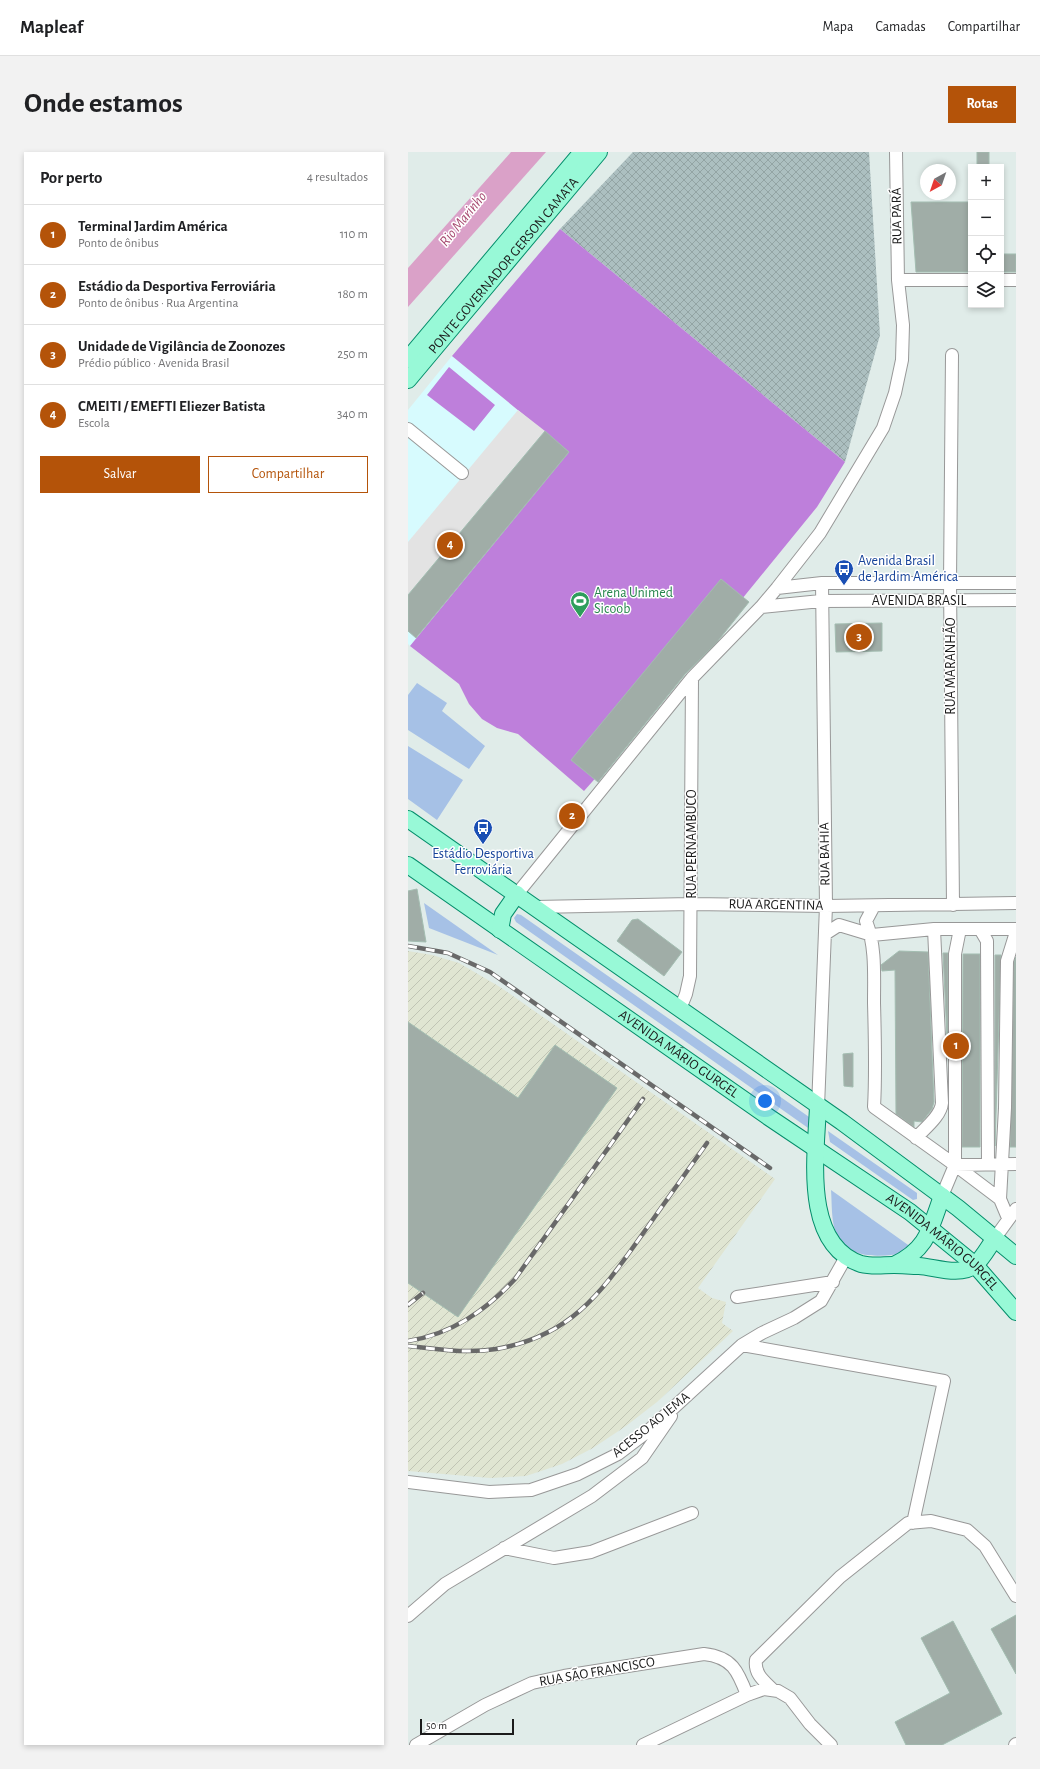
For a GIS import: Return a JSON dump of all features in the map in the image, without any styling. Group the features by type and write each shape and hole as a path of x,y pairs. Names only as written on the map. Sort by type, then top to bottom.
{"main road":[{"name":"PONTE GOVERNADOR GERSON CAMATA","path":"408,358 582,152"},
{"name":"PONTE GOVERNADOR GERSON CAMATA","path":"408,380 599,152"},
{"path":"529,236 608,152"},
{"path":"408,818 680,1009 942,1196 1016,1256"},
{"name":"AVENIDA MÁRIO GURGEL","path":"408,865 816,1149 910,1212 975,1265 1016,1312"},
{"path":"500,930 503,914 517,894"},
{"path":"818,1107 815,1187 820,1215 826,1232 835,1246 846,1257 863,1264 879,1266 894,1265 929,1267 952,1271 965,1269 975,1265 995,1238"},
{"path":"894,1265 917,1252 930,1228 942,1196"}],"street":[{"name":"RUA PARÁ","path":"517,894 692,678 761,607 777,588 820,533 883,428 895,393 902,360 903,325 898,280 896,152"},
{"path":"898,280 968,280"},
{"path":"1004,280 1016,280"},
{"name":"RUA MARANHÃO","path":"952,355 950,583 953,905"},
{"path":"408,429 462,473"},
{"path":"822,583 822,601"},
{"name":"AVENIDA BRASIL","path":"777,588 822,583 1016,583"},
{"name":"AVENIDA BRASIL","path":"761,607 822,601 1016,600"},
{"name":"RUA BAHIA","path":"818,1107 826,906 822,601"},
{"name":"RUA PERNAMBUCO","path":"680,1009 686,994 690,976 692,678"},
{"name":"RUA ARGENTINA","path":"535,907 691,904 874,906 1016,903"},
{"path":"874,906 866,921 872,935 876,1082 874,1107 1000,1199 1013,1215 995,1238"},
{"path":"825,934 839,925 872,935 934,929 1016,930 1007,961 1005,1108 1000,1199"},
{"path":"916,1138 942,1107 934,929"},
{"path":"942,1196 955,1165 955,954 960,929"},
{"path":"980,929 987,941 988,1164"},
{"path":"955,1165 1016,1164"},
{"name":"ACESSO AO IEMA","path":"408,1482 489,1492 531,1490 578,1474 618,1454 682,1400 742,1345 762,1333 794,1318 821,1301 846,1257"},
{"path":"737,1297 833,1282"},
{"path":"742,1345 944,1381 913,1523"},
{"path":"408,1616 445,1584 592,1496 642,1458 682,1400"},
{"path":"504,1548 554,1558 591,1552 692,1512"},
{"path":"831,1745 810,1724 790,1698 774,1690 759,1676 755,1666 756,1660 840,1577 908,1523 931,1521 967,1530 985,1546 1016,1596"},
{"name":"RUA SÃO FRANCISCO","path":"416,1745 485,1705 532,1683 564,1676 704,1654 722,1658 729,1662 741,1680 747,1695"},
{"path":"643,1745 747,1695 764,1689 774,1690"}],"shaded area":[{"path":"633,152 869,152 880,335 845,462 560,229"},
{"path":"560,229 845,462 817,507 584,791 518,734 497,728 482,719 469,704 459,684 410,646 569,452 452,356"},
{"path":"452,356 569,452 410,646 408,644 408,410"},
{"path":"449,367 495,405 474,431 427,395"},
{"path":"518,410 545,431 408,595 408,542"},
{"path":"417,683 447,703 442,711 485,746 469,769 408,730 408,695"},
{"path":"408,746 463,780 437,820 408,799"},
{"path":"424,903 498,955 429,928"},
{"path":"517,914 521,915 812,1119 811,1130 516,922 514,918"},
{"path":"408,951 432,955 459,963 500,987 775,1179 698,1288 712,1298 726,1302 722,1323 733,1331 657,1402 626,1426 593,1448 562,1464 526,1476 490,1478 408,1471"},
{"path":"828,1131 917,1193 917,1199 913,1200 830,1142"},
{"path":"831,1190 911,1247 908,1253 877,1256 858,1253 849,1249 842,1242 834,1228 832,1218"}],"water":[{"name":"Rio Marinho","path":"511,152 546,152 408,307 408,268"}],"building":[{"path":"977,152 989,152 989,164 977,164"},
{"path":"911,202 968,202 968,272 916,272"},
{"path":"1004,254 1016,254 1016,272 1004,272"},
{"path":"545,431 569,452 416,638 408,631 408,595"},
{"path":"721,579 749,602 717,642 686,673 598,782 571,760"},
{"path":"882,623 882,651 836,652 835,624"},
{"path":"417,889 426,942 408,941 408,891"},
{"path":"638,919 682,952 664,976 617,941 632,920"},
{"path":"899,951 928,952 934,1102 932,1109 922,1122 914,1121 914,1127 896,1114 895,970 882,971 881,965"},
{"path":"943,953 948,953 948,1059"},
{"path":"963,954 980,954 980,1147 962,1147"},
{"path":"995,955 1001,955 995,1146"},
{"path":"1016,957 1016,1147 1010,1147 1014,962"},
{"path":"408,1022 518,1098 555,1045 617,1088 458,1317 408,1283"},
{"path":"853,1053 853,1087 844,1086 843,1054"},
{"path":"1016,1615 1016,1674 991,1629"},
{"path":"953,1621 1002,1714 942,1745 906,1745 895,1722 950,1693 921,1638"}],"railway":[{"path":"408,946 448,953 490,972 770,1168"},
{"path":"408,1341 424,1338 453,1327 480,1311 504,1291 515,1279 643,1099"},
{"path":"408,1346 463,1351 496,1349 523,1343 546,1334 566,1322 599,1292 614,1273 707,1143"},
{"path":"408,1305 423,1293"}],"place":[{"name":"CMEITI / EMEFTI Eliezer Batista","path":"450,545"},
{"name":"Avenida Brasil de Jardim América","path":"844,586"},
{"name":"Arena Unimed Sicoob","path":"580,618"},
{"name":"Unidade de Vigilância de Zoonozes","path":"859,637"},
{"name":"Estádio da Desportiva Ferroviária","path":"572,816"},
{"name":"Estádio Desportiva Ferroviária","path":"483,845"},
{"name":"Terminal Jardim América","path":"956,1046"}]}
